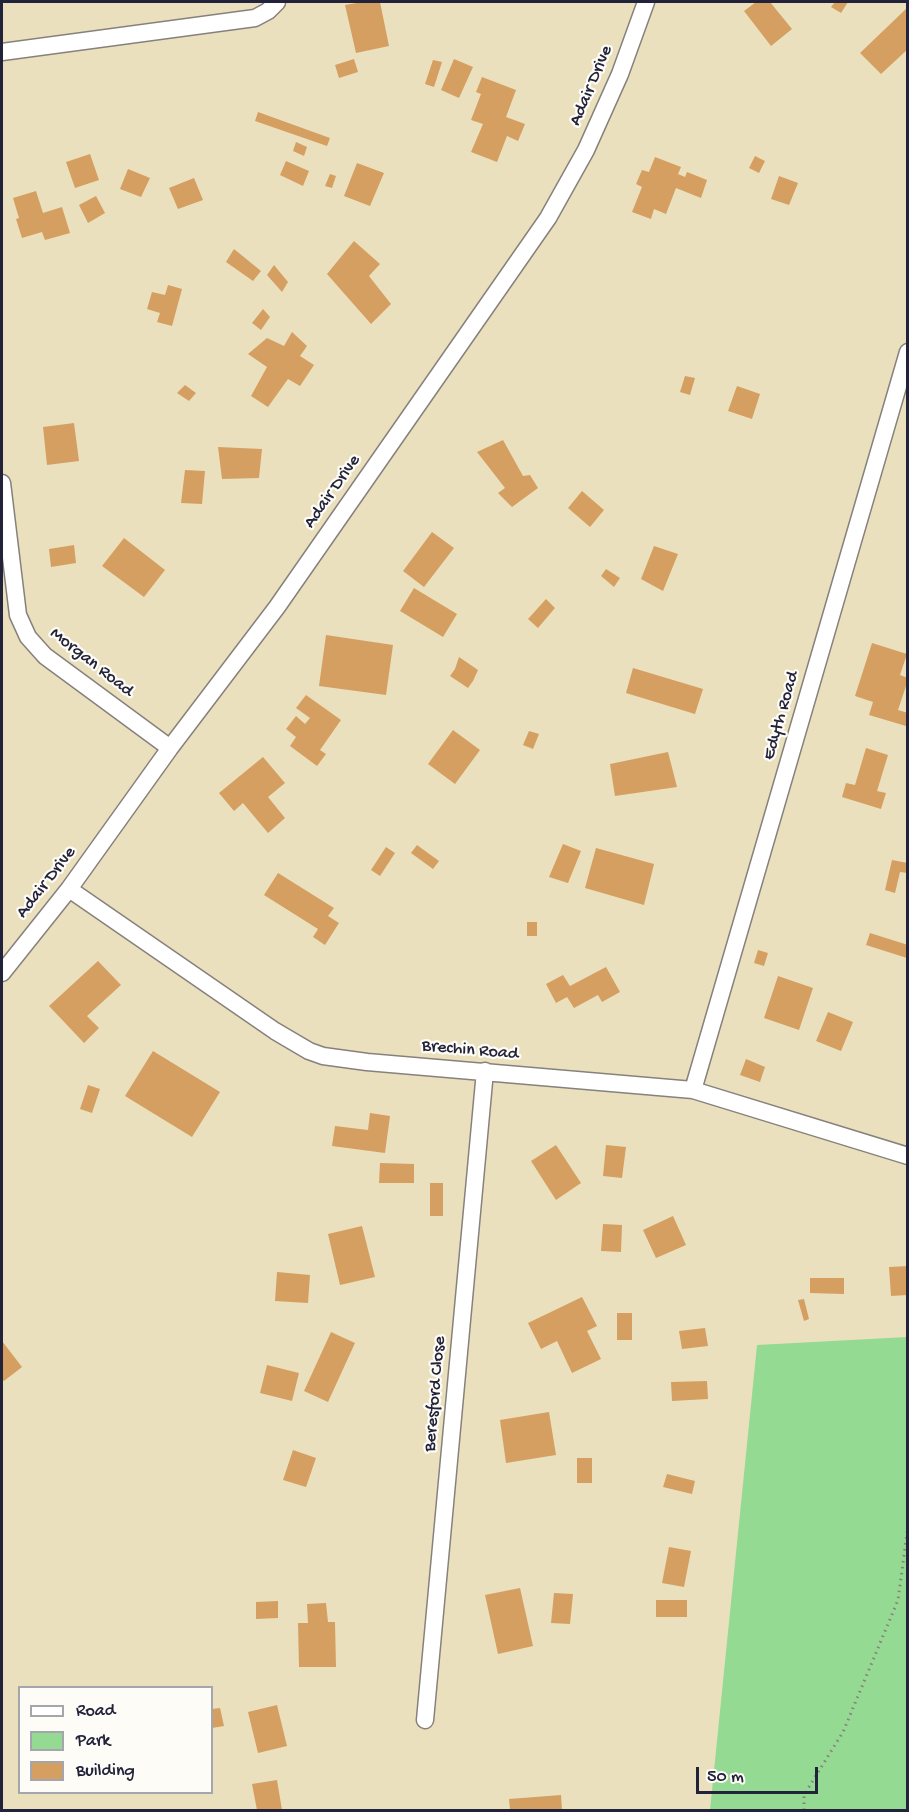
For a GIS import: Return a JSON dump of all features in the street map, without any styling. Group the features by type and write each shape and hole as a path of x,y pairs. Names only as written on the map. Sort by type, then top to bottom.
{"street":[{"path":"2,52 255,18 278,2"},
{"name":"Adair Drive","path":"2,973 69,889 170,748 277,607 548,218 586,150 620,74 646,2"},
{"name":"Edyth Road","path":"693,1090 908,352"},
{"name":"Morgan Road","path":"2,483 18,615 28,637 45,656 170,748"},
{"name":"Brechin Road","path":"69,889 275,1031 309,1051 323,1056 367,1062 693,1090 908,1156"},
{"name":"Beresford Close","path":"425,1720 485,1071"}],"path":[{"path":"804,1810 804,1795 843,1732 898,1600 908,1526"}],"green space":[{"path":"907,1337 907,1810 710,1810 757,1345"}],"building":[{"path":"380,2 389,46 356,53 345,5"},
{"path":"756,2 770,2 792,29 771,46 744,11"},
{"path":"835,2 848,2 841,13 831,7"},
{"path":"908,7 908,49 881,74 860,53"},
{"path":"354,59 358,72 339,78 335,65"},
{"path":"454,59 473,67 459,98 441,90"},
{"path":"433,60 442,62 434,87 425,84"},
{"path":"482,77 516,90 506,117 525,124 518,141 507,136 497,162 471,152 483,124 471,120 481,94 476,92"},
{"path":"258,112 330,138 327,146 255,121"},
{"path":"296,142 307,147 304,156 293,151"},
{"path":"90,154 99,180 75,188 66,162"},
{"path":"755,156 765,161 759,173 749,168"},
{"path":"655,157 681,167 678,174 685,177 687,172 707,180 701,198 676,188 666,214 654,209 651,219 632,212 642,187 636,184 642,170 649,172"},
{"path":"286,161 309,171 303,186 280,175"},
{"path":"357,163 384,173 370,206 344,196"},
{"path":"128,169 150,178 141,197 120,189"},
{"path":"330,174 336,176 332,188 325,186"},
{"path":"779,176 798,183 789,205 771,199"},
{"path":"194,178 203,200 178,209 169,188"},
{"path":"36,191 43,213 62,207 70,233 45,240 42,232 22,238 13,198"},
{"path":"96,196 105,213 88,223 79,205"},
{"path":"354,241 380,264 369,276 391,304 371,324 327,274"},
{"path":"234,249 261,271 253,281 226,262"},
{"path":"274,265 288,282 282,292 267,275"},
{"path":"168,285 182,289 172,326 157,322 160,313 147,309 152,292 165,295"},
{"path":"263,309 270,317 261,330 252,323"},
{"path":"292,332 307,346 300,356 314,365 300,386 288,379 268,407 251,396 267,367 248,354 267,338 284,346"},
{"path":"685,376 695,378 690,395 680,392"},
{"path":"185,385 196,393 189,401 177,393"},
{"path":"737,386 760,394 752,419 728,411"},
{"path":"74,423 79,461 47,465 43,427"},
{"path":"503,440 523,476 530,475 538,488 512,507 498,493 505,488 477,452"},
{"path":"218,447 262,449 259,478 222,479"},
{"path":"185,470 205,471 202,504 181,503"},
{"path":"582,491 604,510 590,527 568,508"},
{"path":"432,532 454,548 424,587 403,571"},
{"path":"124,538 165,570 144,597 102,566"},
{"path":"74,545 76,563 51,567 49,549"},
{"path":"654,546 678,554 663,591 641,579"},
{"path":"606,569 620,578 614,587 601,576"},
{"path":"414,588 457,614 443,637 400,611"},
{"path":"546,599 555,608 538,628 528,619"},
{"path":"326,635 393,645 386,695 319,686"},
{"path":"872,643 907,654 900,675 908,680 898,710 908,713 906,726 869,715 873,702 855,696"},
{"path":"459,657 478,670 468,688 450,676"},
{"path":"633,668 703,689 695,714 626,693"},
{"path":"306,695 341,720 320,750 326,754 317,766 290,746 296,737 286,729 296,716 305,724 310,718 296,708"},
{"path":"453,730 480,750 455,784 428,764"},
{"path":"529,731 539,734 533,749 523,745"},
{"path":"866,748 888,755 877,791 886,793 881,809 842,797 846,783 855,785"},
{"path":"668,752 677,787 615,796 610,764"},
{"path":"263,757 285,783 268,797 285,818 268,833 243,803 234,811 219,793"},
{"path":"563,844 581,851 568,883 549,877"},
{"path":"417,845 439,861 433,869 411,853"},
{"path":"386,847 395,853 380,876 371,870"},
{"path":"596,848 654,864 644,905 585,888"},
{"path":"892,860 908,863 908,873 900,872 895,893 885,890"},
{"path":"278,873 334,908 328,916 339,923 325,945 313,937 318,929 264,895"},
{"path":"527,922 537,922 537,936 527,936"},
{"path":"870,933 908,945 907,958 866,945"},
{"path":"758,950 768,953 764,966 754,963"},
{"path":"98,961 121,985 87,1016 99,1028 84,1043 49,1006"},
{"path":"606,967 620,992 602,1002 598,995 574,1008 567,997 556,1003 546,984 563,975 570,986"},
{"path":"778,976 813,988 799,1030 764,1018"},
{"path":"828,1012 853,1022 841,1051 816,1041"},
{"path":"153,1051 220,1092 192,1137 125,1096"},
{"path":"746,1059 765,1067 760,1082 740,1075"},
{"path":"88,1085 100,1089 92,1113 80,1109"},
{"path":"370,1113 390,1116 385,1153 332,1146 335,1126 368,1130"},
{"path":"556,1145 581,1183 556,1200 531,1161"},
{"path":"606,1145 626,1147 622,1178 603,1176"},
{"path":"380,1163 414,1164 414,1183 379,1183"},
{"path":"430,1183 443,1183 443,1216 430,1216"},
{"path":"673,1216 686,1245 656,1258 643,1230"},
{"path":"603,1224 622,1225 621,1252 601,1251"},
{"path":"362,1226 375,1277 340,1285 328,1234"},
{"path":"908,1266 908,1295 891,1296 889,1267"},
{"path":"277,1272 310,1275 308,1303 275,1301"},
{"path":"810,1278 844,1278 844,1294 810,1293"},
{"path":"582,1297 597,1326 587,1331 601,1359 572,1373 557,1341 541,1349 528,1323"},
{"path":"804,1299 809,1319 804,1321 798,1300"},
{"path":"617,1313 632,1313 632,1340 617,1340"},
{"path":"705,1328 708,1346 682,1349 679,1331"},
{"path":"331,1332 355,1343 328,1402 304,1391"},
{"path":"2,1341 22,1367 4,1381 2,1379"},
{"path":"267,1365 299,1373 292,1401 260,1393"},
{"path":"707,1381 708,1399 672,1401 671,1382"},
{"path":"549,1412 556,1455 506,1463 500,1420"},
{"path":"293,1450 316,1458 306,1487 283,1480"},
{"path":"577,1458 592,1458 592,1483 577,1483"},
{"path":"667,1474 695,1481 692,1494 663,1487"},
{"path":"669,1547 691,1551 684,1587 662,1583"},
{"path":"520,1588 533,1646 498,1654 485,1595"},
{"path":"554,1593 573,1594 570,1624 551,1623"},
{"path":"656,1600 687,1600 687,1617 656,1617"},
{"path":"278,1601 278,1618 256,1619 256,1602"},
{"path":"326,1603 328,1622 335,1622 336,1667 299,1667 298,1623 308,1623 307,1604"},
{"path":"277,1705 287,1746 258,1753 248,1712"},
{"path":"220,1708 224,1726 213,1728 213,1709"},
{"path":"277,1780 282,1810 257,1810 252,1784"},
{"path":"561,1795 562,1810 510,1810 509,1799"}]}
